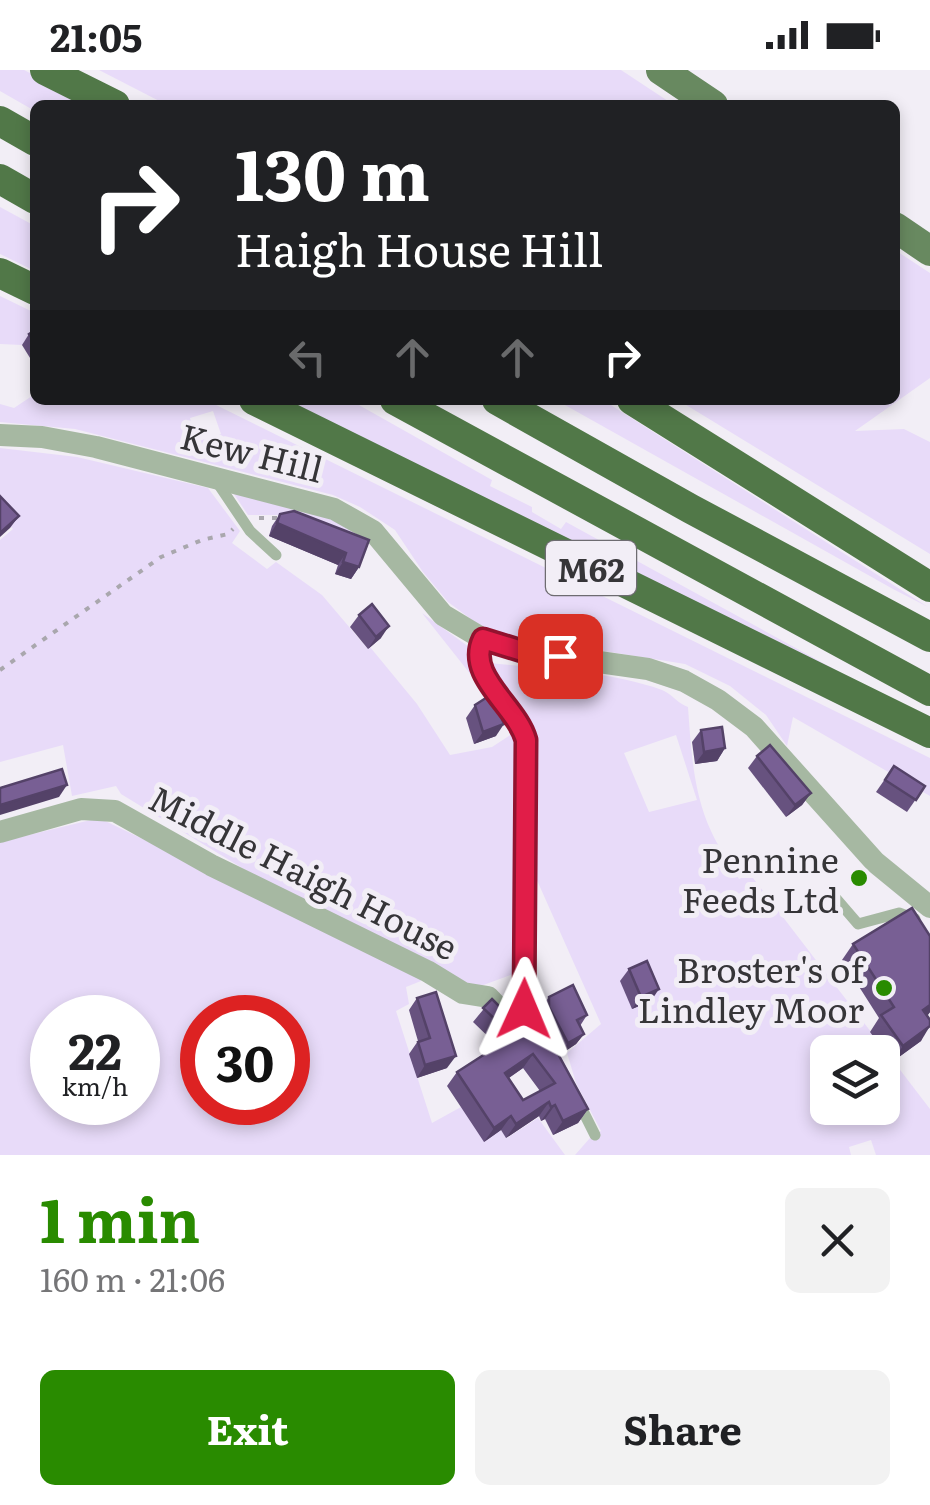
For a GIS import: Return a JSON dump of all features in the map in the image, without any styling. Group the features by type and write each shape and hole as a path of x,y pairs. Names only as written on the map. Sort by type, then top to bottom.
{"highway":[{"path":"44,70 105,100"},
{"path":"0,121 30,137"},
{"path":"0,178 30,196"},
{"path":"0,272 30,287"},
{"name":"M62","path":"264,405 930,733"},
{"name":"M62","path":"404,405 930,691"},
{"path":"506,405 930,636"},
{"path":"640,405 930,587"}],"main road":[{"path":"661,70 706,100"},
{"path":"900,230 930,251"}],"street":[{"name":"Kew Hill","path":"0,435 56,439 312,502 355,519 388,546 443,615 483,639"},
{"path":"483,639 522,651 648,669 708,694 754,727 923,915"},
{"name":"Middle Haigh House","path":"0,832 81,809 114,811 196,858 427,971 463,993 488,997 514,1024 528,1031 526,740 522,728 480,668 478,653 483,639"}],"lane":[{"path":"215,478 242,520 276,555"},
{"path":"834,895 858,924 899,914 923,915"},
{"path":"570,1084 596,1135"}],"path":[{"path":"0,670 161,557 228,534 242,520"}],"shaded area":[{"path":"0,70 24,70 82,100 30,100 30,108 0,91"},
{"path":"99,70 621,70 666,100 157,100"},
{"path":"0,207 30,223 30,269 0,254"},
{"path":"900,253 930,273 930,378 900,399"},
{"path":"0,296 30,311 30,339 22,345 0,344"},
{"path":"30,397 30,405 216,405 930,758 930,796 793,717 787,746 766,715 730,686 685,664 510,636 479,625 448,602 395,530 333,495 75,429 0,422 0,404 14,408","holes":["213,411 221,434 196,442 190,418"]},
{"path":"296,405 359,405 492,480 490,486 532,507 532,512 561,529 566,522 927,720"},
{"path":"565,405 611,405 928,607"},
{"path":"686,405 892,405 855,431 904,429 930,442 930,554"},
{"path":"0,448 77,457 208,488 240,531 232,543 267,569 276,562 322,595 417,704 450,755 492,747 515,732 519,972 478,987 466,986 252,874 121,794 116,786 72,796 63,745 0,762 0,540 13,529 0,515"},
{"path":"232,491 319,512 365,536 288,515 248,515"},
{"path":"422,613 469,647 487,695"},
{"path":"489,663 620,679 662,690 688,707 697,786 717,843 739,879 750,874 873,1035 810,1035 810,1125 900,1125 900,1070 930,1109 930,1155 876,1155 871,1140 849,1147 851,1155 575,1155 601,1131 576,1083 567,1053 601,1024 532,869 536,733","holes":["676,735 697,800 649,812 624,753"]},
{"path":"99,818 417,971 421,981 406,987 409,1004 396,1011 432,1123 461,1107 484,1141 501,1130 507,1138 538,1118 565,1155 0,1155 0,842"}],"building":[{"path":"0,496 19,516 0,533"},
{"path":"294,511 369,540 359,567 343,562 346,553 277,523 280,514"},
{"path":"372,604 389,626 376,637 359,615"},
{"path":"492,694 504,724 483,732 475,705"},
{"path":"722,727 725,748 704,752 701,730"},
{"path":"770,745 811,793 795,805 757,756"},
{"path":"894,766 925,786 916,800 885,780"},
{"path":"62,769 67,785 0,805 0,788"},
{"path":"912,908 930,936 930,1005 923,1010 930,1026 903,1046 900,1035 895,1035 881,1015 894,1007 853,944"},
{"path":"647,961 659,989 641,997 629,969"},
{"path":"573,985 587,1015 577,1020 584,1034 568,1043 549,1007 549,997"},
{"path":"436,992 456,1056 425,1065 418,1042 430,1038 417,998"},
{"path":"492,999 514,1021 537,1031 558,1054 588,1109 563,1121 555,1105 551,1107 549,1102 516,1124 511,1116 494,1128 457,1072 513,1036 483,1008","holes":["533,1054 555,1083 523,1100 505,1073"]}],"place":[{"name":"Pennine Feeds Ltd","path":"859,878"},
{"name":"Broster's of Lindley Moor","path":"884,988"}],"route":[{"path":"524,1009 526,740 522,728 480,668 478,653 483,639 522,651 560,656"}]}
